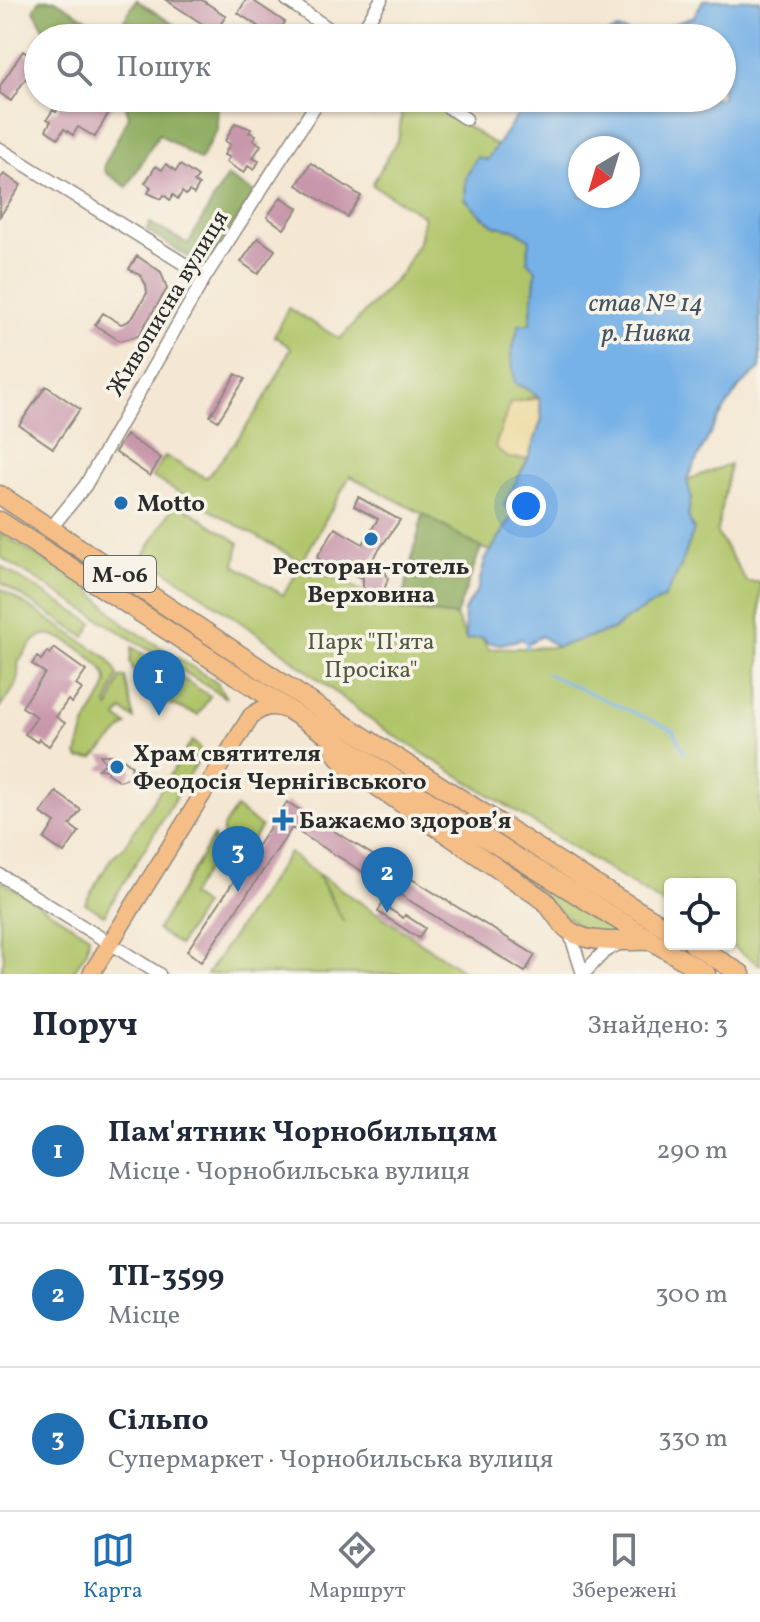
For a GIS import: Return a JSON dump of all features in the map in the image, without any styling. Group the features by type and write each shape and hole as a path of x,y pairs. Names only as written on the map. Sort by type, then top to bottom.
{"highway":[{"name":"М-06","path":"0,495 339,721 570,869 662,936 673,953 707,967 741,974"},
{"name":"М-06","path":"0,521 479,834 662,936"},
{"path":"334,739 335,753 346,765 545,901 569,930 608,942 662,936"}],"main road":[{"path":"91,974 251,716 253,707 251,695 243,687 127,608 116,596"},
{"path":"251,716 261,708 270,706 295,714"}],"street":[{"path":"287,0 322,24"},
{"path":"366,24 381,0"},
{"name":"Живописна вулиця","path":"51,528 85,486 205,277 311,112"},
{"path":"456,112 466,119"},
{"path":"0,149 205,277"},
{"path":"0,875 159,974"},
{"path":"569,930 583,974 604,952 625,940"}],"green space":[{"path":"40,0 55,0 95,24 42,24 34,10"},
{"path":"136,0 173,24 122,24"},
{"path":"128,112 218,112 217,130 200,160 159,134 127,187 106,173 104,165 129,116"},
{"path":"402,112 445,112 497,146 487,160 477,158 465,199 496,226 514,229 530,240 536,270 528,389 537,397 510,403 508,458 528,459 504,505 513,516 491,551 350,476 302,562 152,477 165,456 206,478 219,463 264,400 283,366 291,348 274,336 288,308 340,339 403,271 419,241 424,216 372,185 399,137"},
{"path":"227,176 254,193 206,268 146,230 150,223 188,244"},
{"name":"Парк \"П'ята Просіка\"","path":"730,464 717,533 747,582 760,582 760,965 736,949 736,878 664,878 664,904 376,724 275,646 144,555 176,502 239,543 235,565 283,595 303,563 400,609 456,616 466,639 482,637 488,649 557,647 612,630 631,616 688,516 691,497 687,480"},
{"path":"423,514 481,548 456,616 400,609"},
{"path":"0,533 87,587 124,624 217,683 226,698 0,557"},
{"path":"0,566 93,623 85,637 0,582"},
{"path":"0,588 111,662 118,675 107,705 109,708 120,678 125,677 134,719 122,710 117,718 127,725 94,758 80,759 77,755 86,724 107,679 90,657 69,643 50,635 36,640 18,663 15,686 0,707"},
{"path":"132,647 210,696 198,715 162,701 141,682 130,661"},
{"path":"192,741 200,750 198,761 104,915 85,903 112,857 123,848"},
{"path":"236,808 261,827 239,859 223,848 223,827"},
{"path":"214,835 212,861 190,896 204,905 179,945 157,930"},
{"path":"289,853 316,873 344,922 318,874 468,974 207,974"},
{"path":"507,866 615,932 609,934 581,929"},
{"path":"0,880 89,936 87,951 72,974 0,974 4,958 0,938"}],"sand":[{"path":"539,398 542,418 528,459 508,458 495,447 510,403"}],"water":[{"name":"став № 14 р. Нивка","path":"703,0 760,0 760,369 740,386 716,422 687,479 691,497 688,516 694,530 680,568 664,598 612,630 557,647 541,636 528,643 522,639 501,644 488,643 482,637 466,640 464,611 478,589 485,560 513,516 504,505 528,459 542,419 539,398 515,384 511,355 519,325 530,324 536,270 527,261 530,240 514,229 496,226 481,215 465,199 466,177 477,157 487,160 520,112 736,112 736,24 673,24 694,17"}],"building":[{"path":"166,0 202,0 226,16 220,24 203,24"},
{"path":"246,0 252,0 285,22 254,24 238,13"},
{"path":"23,51 24,81 11,101 0,93 0,86"},
{"path":"52,112 109,112 95,137 78,127 73,135 64,129 58,138 46,130 51,121 47,119"},
{"path":"235,123 251,129 249,132 256,135 253,140 261,145 253,158 259,161 254,170 248,166 244,173 226,162 229,157 224,155 230,144 225,141"},
{"path":"311,163 361,196 347,217 297,185"},
{"path":"166,164 176,171 180,165 198,177 194,182 199,185 194,194 182,192 178,199 173,195 170,200 164,195 161,199 148,193 151,187 145,183 156,166 162,170"},
{"path":"4,174 21,185 0,216 0,179"},
{"path":"281,197 298,208 284,229 267,217"},
{"path":"258,238 275,250 258,274 241,262"},
{"path":"137,256 161,272 167,289 138,336 120,341 95,325 103,313 121,324 133,317 147,293 141,276 129,269"},
{"path":"236,374 245,379 218,421 210,416"},
{"path":"46,386 80,409 53,448 19,425"},
{"path":"126,435 161,458 150,476 115,452"},
{"path":"358,497 400,520 364,571 382,564 388,578 381,600 363,588 363,578 325,566 317,557 335,528 363,544 378,519 354,506"},
{"path":"54,648 86,671 76,685 82,689 72,703 68,700 56,717 65,723 49,746 25,734 37,717 22,707 45,673 32,664 37,657 41,660"},
{"name":"Храм святителя Феодосія Чернігівського","path":"100,755 121,757 132,766 130,775 120,781 107,773 108,770 98,769 106,763"},
{"path":"56,792 81,810 70,825 79,832 64,853 44,839 55,823 41,813"},
{"path":"287,802 535,955 525,972 292,828 201,962 187,951"},
{"path":"382,904 425,928 419,938 378,912"}],"waterway":[{"path":"525,637 527,647"},
{"path":"547,674 673,730 684,752"}],"place":[{"name":"Motto","path":"121,503"},
{"name":"Ресторан-готель Верховина","path":"371,539"},
{"name":"Пам'ятник Чорнобильцям","path":"159,716"},
{"name":"Храм святителя Феодосія Чернігівського","path":"117,767"},
{"name":"Бажаємо здоровʼя","path":"283,820"},
{"name":"Сільпо","path":"238,892"},
{"name":"ТП-3599","path":"387,913"}]}
